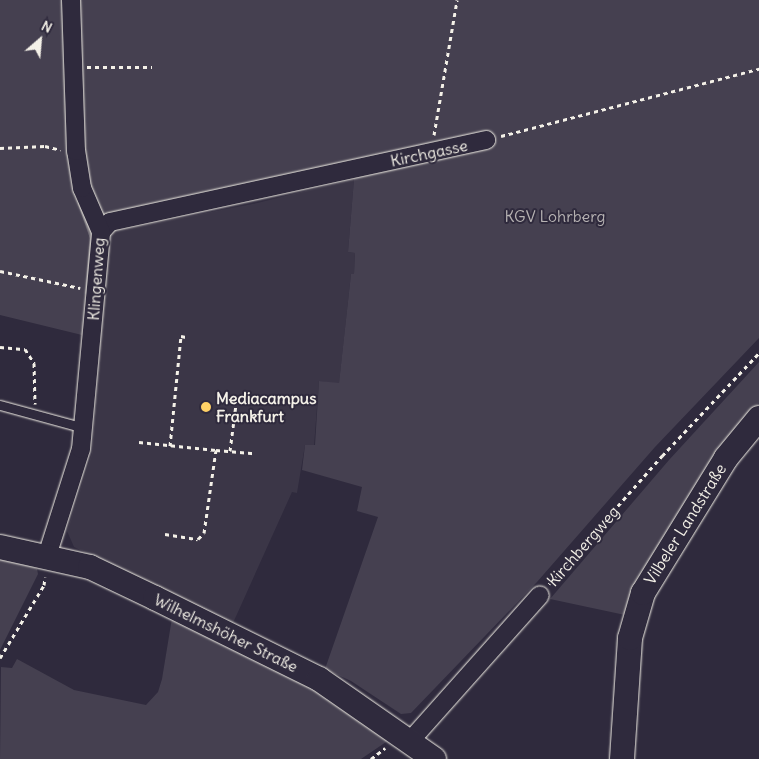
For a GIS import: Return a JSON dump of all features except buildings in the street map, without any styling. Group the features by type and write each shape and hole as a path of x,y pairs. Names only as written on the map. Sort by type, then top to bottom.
{"main road":[{"name":"Vilbeler Landstraße","path":"622,759 630,638 643,593 721,467 759,418"},
{"name":"Wilhelmshöher Straße","path":"0,547 90,566 319,679 434,759"}],"street":[{"name":"Klingenweg","path":"47,556 81,449 101,232 82,188 76,151 71,0"},
{"name":"Kirchgasse","path":"101,232 110,222 486,140"},
{"name":"Kirchbergweg","path":"410,741 540,595"}],"lane":[{"path":"0,405 84,428"}],"path":[{"path":"431,153 457,0"},
{"path":"72,66 152,68"},
{"name":"Kirchgasse","path":"486,140 759,69"},
{"path":"0,148 45,146 76,151"},
{"path":"0,271 96,292"},
{"path":"170,446 181,336 186,337"},
{"path":"0,347 24,349 34,363 37,392 33,414"},
{"name":"Kirchbergweg","path":"540,595 662,456 759,353"},
{"path":"230,451 237,396"},
{"path":"139,442 254,453"},
{"path":"165,534 198,540 204,534 216,450"},
{"path":"0,658 44,585 47,556"}],"shaded area":[{"name":"Mediacampus Frankfurt","path":"354,179 348,252 355,253 354,274 351,274 339,384 319,381 314,446 305,445 297,493 292,492 233,623 74,547 67,531 92,453 107,247 114,231 257,203"}],"green space":[{"name":"KGV Lohrberg","path":"0,0 759,0 759,338 655,447 537,582 411,713 401,714 351,681 325,669 378,517 357,511 362,487 302,470 305,445 315,445 319,381 339,383 351,274 354,274 355,253 348,252 354,179 344,165 97,216 82,335 0,315"},
{"path":"759,362 759,403 748,414 625,615 550,599 669,460"},
{"path":"0,559 29,565 37,569 38,574 0,650"},
{"path":"172,618 314,686 389,740 361,759 0,759 1,667 12,668 17,659 74,690 146,705 158,692 162,679"}],"waterway":[{"path":"80,203 92,237 87,292"}],"place":[{"name":"Mediacampus Frankfurt","path":"206,407"}]}
